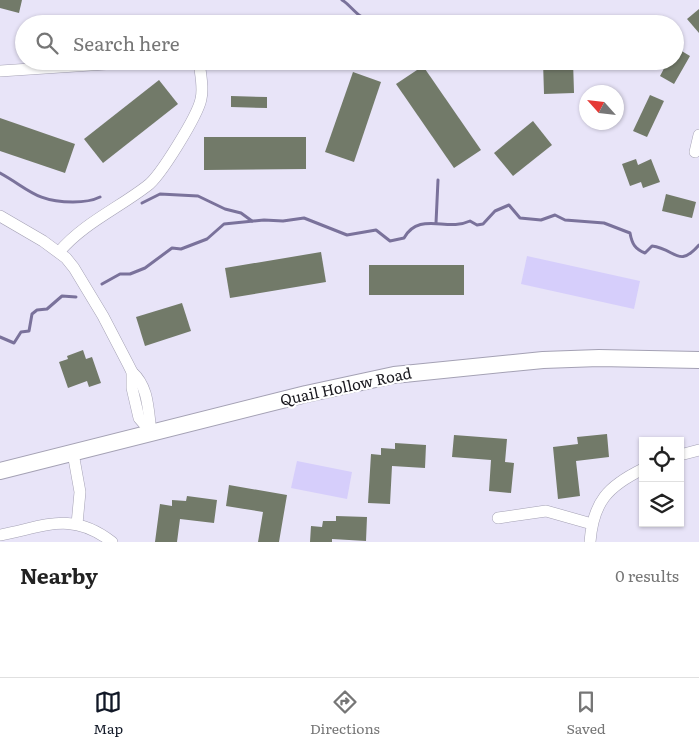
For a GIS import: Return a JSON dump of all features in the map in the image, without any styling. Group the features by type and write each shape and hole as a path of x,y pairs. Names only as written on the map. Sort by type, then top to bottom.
{"main road":[{"name":"Quail Hollow Road","path":"0,471 306,394 394,375 543,360 599,358 699,360"}],"street":[{"path":"0,71 15,70"},
{"path":"59,252 79,231 149,185 159,173 197,111 202,89 200,70"},
{"path":"695,152 699,135"},
{"path":"0,216 59,252 74,268 103,316 132,372 140,379 147,395 151,432"},
{"path":"684,454 699,450"},
{"path":"73,453 80,492 77,524"},
{"path":"590,542 592,524 599,502 620,480 639,471"},
{"path":"498,518 546,510 592,524"},
{"path":"0,535 51,522 77,524 97,532 112,542"}],"shaded area":[{"path":"527,256 640,281 634,309 521,284"},
{"path":"297,461 352,472 347,499 291,488"}],"building":[{"path":"0,0 22,0 19,13 0,8"},
{"path":"699,9 699,33 687,19"},
{"path":"684,52 690,56 684,66"},
{"path":"417,70 426,70 481,150 454,168 396,84"},
{"path":"543,70 573,70 574,93 544,94"},
{"path":"663,70 682,70 674,84 660,76"},
{"path":"353,72 381,82 354,162 325,152"},
{"path":"159,80 178,104 103,163 84,139"},
{"path":"650,95 664,101 647,137 633,131"},
{"path":"231,96 267,97 267,108 231,107"},
{"path":"0,118 75,144 65,173 0,151"},
{"path":"533,121 552,145 513,176 494,153"},
{"path":"204,137 306,137 306,169 204,170"},
{"path":"636,159 638,165 651,159 660,182 643,188 641,182 630,186 622,164"},
{"path":"666,194 696,202 692,218 662,211"},
{"path":"321,252 326,282 230,298 225,268"},
{"path":"369,265 464,265 464,295 369,295"},
{"path":"182,303 191,331 145,346 136,317"},
{"path":"83,350 86,359 92,357 101,383 89,387 87,381 68,388 59,362 68,359 67,356"},
{"path":"607,434 609,457 576,461 580,496 558,499 553,447 578,444 577,437"},
{"path":"454,435 507,439 505,462 514,463 511,493 489,491 491,460 452,457"},
{"path":"395,443 426,445 425,468 392,466 390,504 368,503 371,454 381,455 381,448 395,449"},
{"path":"229,485 287,495 279,542 258,542 263,512 226,506"},
{"path":"187,496 217,500 214,523 180,519 177,542 155,542 160,504 172,506 172,500 186,501"},
{"path":"336,516 367,517 366,541 332,539 332,542 310,542 311,526 322,527 323,521 336,521"}],"waterway":[{"path":"342,0 359,15"},
{"path":"0,173 41,197 50,200 79,202 100,197"},
{"path":"436,223 438,180"},
{"path":"142,203 160,194 198,196 225,209 241,213 252,221"},
{"path":"102,284 120,274 130,274 145,268 172,248 181,249 207,239 224,224 264,220 283,221 304,218 347,235 376,230 390,241 404,238 410,230 425,224 452,225 470,221 477,225 483,224 495,211 509,205 520,218 541,220 555,215 565,220 604,223 630,233 634,246 645,253 652,246 681,257 686,256 699,245"},
{"path":"0,337 14,343 21,332 29,331 32,314 37,310 47,309 62,296 76,297"}]}
